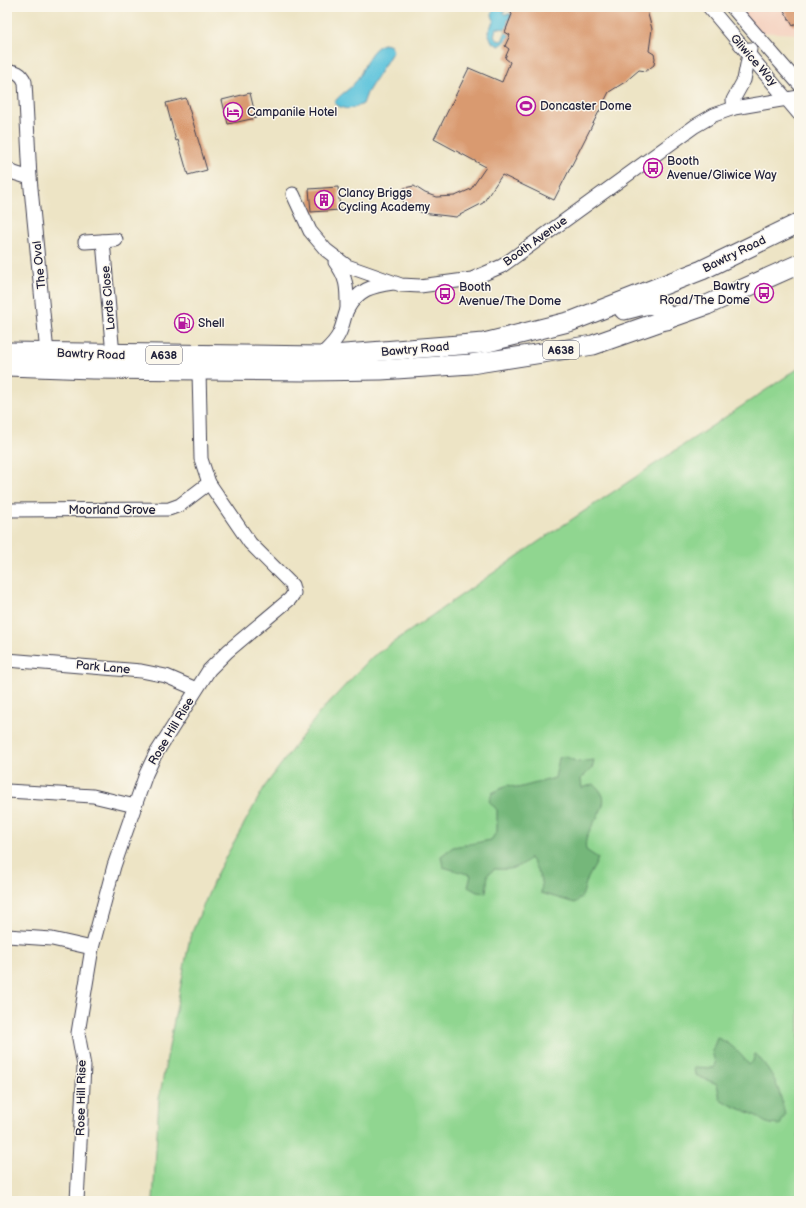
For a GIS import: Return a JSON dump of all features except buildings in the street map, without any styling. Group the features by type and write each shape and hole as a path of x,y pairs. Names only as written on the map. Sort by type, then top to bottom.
{"highway":[{"name":"Bawtry Road","path":"7,352 113,355 320,356 484,343 572,321 702,270 799,223"},
{"name":"Bawtry Road","path":"7,366 199,371 308,371 381,370 471,364 593,346 707,305 799,264"},
{"path":"572,321 654,304 661,308 667,320"}],"street":[{"name":"Gliwice Way","path":"709,7 749,54 793,98 799,114"},
{"name":"Gliwice Way","path":"732,7 799,84"},
{"path":"734,108 734,100 744,80 753,32"},
{"name":"The Oval","path":"7,71 15,71 22,76 25,82 30,178 47,353"},
{"name":"Booth Avenue","path":"293,194 310,231 326,250 347,266 397,283 420,286 454,283 472,279 502,266 695,126 714,114 734,108 793,98"},
{"path":"7,168 30,178"},
{"name":"Lords Close","path":"85,242 110,240 113,355"},
{"path":"326,250 343,273 347,282 347,310"},
{"path":"308,371 334,342 339,333 347,310 356,297 371,286 397,283"},
{"name":"Rose Hill Rise","path":"77,1201 84,1066 78,1033 92,948 114,866 135,806 155,755 209,670 228,651 290,599 294,592 292,585 250,543 209,483 201,459 199,371"},
{"name":"Moorland Grove","path":"7,510 169,509 180,505 209,483"},
{"name":"Park Lane","path":"7,660 141,670 166,676 196,689"},
{"path":"7,791 93,796 135,806"},
{"path":"7,936 52,940 92,948"}],"shaded area":[{"path":"732,7 799,7 799,34 753,32"}],"green space":[{"path":"799,368 799,1201 153,1201 159,1099 190,937 218,871 265,786 320,712 372,657 538,542"},
{"path":"565,756 577,762 594,760 592,768 581,779 582,788 594,784 604,800 600,813 591,827 586,842 586,850 598,858 579,900 575,903 541,893 542,888 540,879 530,858 518,867 510,869 495,869 488,874 486,893 477,892 468,887 471,875 443,867 441,856 453,847 491,840 497,831 497,810 489,801 492,793 508,785 518,788 555,778 559,758"},
{"path":"717,1038 726,1042 735,1049 749,1065 753,1061 755,1053 767,1068 772,1075 781,1097 785,1115 780,1125 765,1122 753,1114 723,1101 720,1099 717,1084 695,1075 694,1067 714,1068 715,1063 712,1051"}],"water":[{"path":"495,7 503,8 506,11 503,12 504,14 512,14 507,22 512,28 509,37 499,46 492,42 488,32 494,20 492,15","holes":["496,28 507,29 502,41 497,40 494,36"]},
{"path":"383,44 390,45 393,51 367,93 363,104 355,108 348,109 334,103 356,81 372,52"}],"place":[{"name":"Doncaster Dome","path":"526,106"},
{"name":"Campanile Hotel","path":"233,112"},
{"name":"Booth Avenue/Gliwice Way","path":"653,168"},
{"name":"Clancy Briggs Cycling Academy","path":"324,200"},
{"name":"Bawtry Road/The Dome","path":"764,293"},
{"name":"Booth Avenue/The Dome","path":"445,294"},
{"name":"Shell","path":"184,323"}]}
